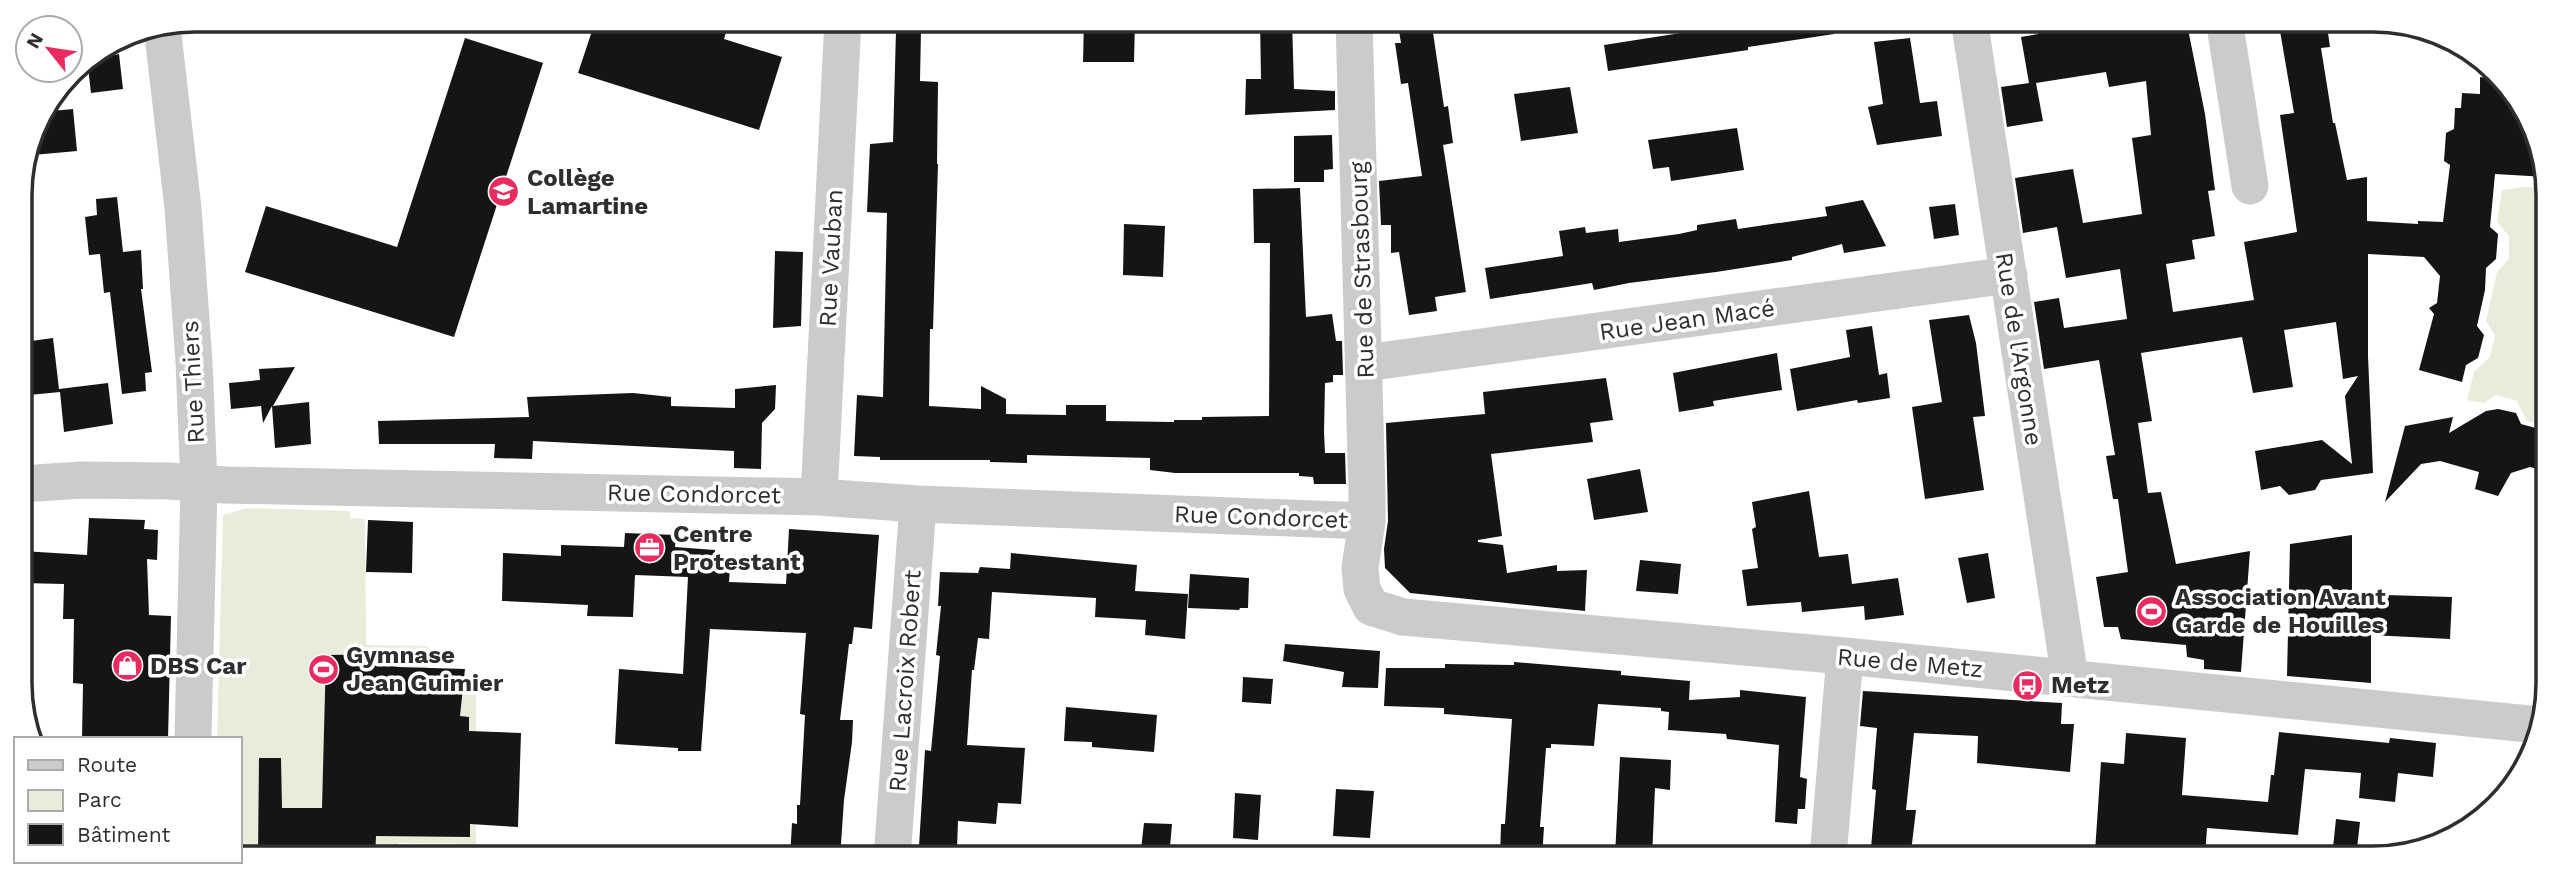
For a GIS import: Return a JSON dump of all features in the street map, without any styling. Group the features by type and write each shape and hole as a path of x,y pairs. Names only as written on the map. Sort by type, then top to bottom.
{"street":[{"name":"Rue Vauban","path":"819,497 842,32"},
{"name":"Rue de Strasbourg","path":"1354,32 1367,521"},
{"name":"Rue de l'Argonne","path":"1971,32 2070,678"},
{"path":"2226,32 2250,186"},
{"name":"Rue Thiers","path":"163,35 183,208 194,362 199,484 192,737"},
{"name":"Rue Jean Macé","path":"1365,363 2008,275"},
{"name":"Rue Condorcet","path":"32,483 82,480 168,481 199,484 819,497 918,504 1367,521"},
{"name":"Rue Lacroix Robert","path":"893,846 918,504"},
{"name":"Rue de Metz","path":"1367,521 1360,568 1362,589 1371,607 1403,617 1845,656 2530,724"},
{"path":"1829,845 1845,656"}],"green space":[{"path":"2535,187 2536,423 2527,421 2517,401 2496,395 2484,403 2467,400 2474,372 2490,357 2495,335 2486,321 2497,272 2509,259 2509,236 2497,222 2502,190"},
{"name":"Gymnase Jean Guimier","path":"247,508 350,511 350,518 365,519 366,645 428,646 427,691 476,693 476,844 242,846 242,737 217,737 223,515"}],"building":[{"path":"592,32 726,32 724,39 782,57 759,130 578,73"},
{"path":"896,32 921,32 920,81 938,82 938,164 929,406 981,409 981,386 1006,399 1006,414 1066,415 1066,405 1106,405 1106,421 1174,422 1202,420 1202,417 1269,416 1270,243 1254,243 1253,189 1300,188 1306,317 1332,314 1336,341 1342,341 1343,375 1333,375 1333,382 1325,383 1324,432 1325,453 1345,453 1346,484 1314,484 1313,477 1299,476 1299,473 1175,473 1150,470 1150,458 1027,455 1027,463 990,460 880,460 880,457 854,456 857,395 883,397 887,213 867,212 870,144 893,142"},
{"path":"1084,32 1135,32 1134,62 1083,62"},
{"path":"1260,32 1292,32 1294,89 1335,91 1335,110 1245,115 1246,79 1261,79"},
{"path":"1399,32 1433,32 1444,107 1448,106 1453,143 1443,145 1466,292 1435,297 1437,311 1409,315 1399,252 1391,253 1391,225 1381,225 1379,181 1422,176 1408,83 1401,84 1395,43 1401,43"},
{"path":"1687,32 1834,34 1608,71 1604,45"},
{"path":"2189,32 2205,114 2215,190 2208,191 2215,236 2192,240 2195,259 2166,264 2173,312 2254,300 2244,242 2297,232 2280,115 2294,113 2280,32 2328,32 2330,47 2321,48 2333,123 2347,180 2367,177 2367,221 2418,224 2418,221 2443,222 2450,165 2444,161 2446,133 2454,129 2455,108 2461,108 2462,93 2480,94 2480,77 2487,78 2502,95 2519,122 2527,142 2534,176 2495,174 2490,227 2498,234 2496,259 2486,268 2485,290 2477,326 2484,335 2478,358 2466,365 2462,382 2419,370 2434,314 2429,308 2437,303 2440,276 2424,257 2368,254 2368,356 2373,473 2321,480 2315,490 2289,495 2280,486 2261,490 2255,451 2322,440 2352,464 2345,396 2358,376 2343,379 2336,322 2284,330 2293,387 2253,393 2242,337 2141,353 2152,421 2138,423 2148,493 2161,492 2176,564 2250,551 2241,672 2204,669 2204,660 2187,657 2186,645 2121,639 2118,627 2104,627 2096,577 2128,572 2118,499 2113,499 2106,456 2115,455 2099,360 2044,369 2034,302 2059,298 2064,328 2127,319 2120,269 2066,278 2057,227 2023,233 2015,178 2073,169 2083,223 2142,214 2132,138 2151,135 2146,81 2109,87 2106,72 2036,83 2043,121 2007,127 2001,87 2029,83 2021,37 2038,34"},
{"path":"465,38 543,63 454,337 245,272 266,206 397,247"},
{"path":"1910,38 1920,103 1937,101 1942,136 1877,145 1868,107 1883,104 1874,42"},
{"path":"113,53 119,54 123,89 91,93 88,71"},
{"path":"1570,87 1578,133 1521,141 1514,94"},
{"path":"73,109 77,151 36,155 48,122 55,111"},
{"path":"1737,128 1744,170 1671,181 1669,167 1653,169 1648,140"},
{"path":"1332,135 1333,169 1324,170 1324,182 1294,182 1294,136"},
{"path":"117,197 123,252 141,250 141,289 152,372 145,373 146,391 122,394 110,292 104,293 100,254 89,255 85,217 97,215 96,199"},
{"path":"1863,200 1886,246 1844,253 1842,244 1792,257 1792,260 1716,272 1594,290 1592,283 1490,299 1485,268 1563,256 1559,231 1585,227 1586,233 1618,229 1619,242 1679,234 1697,230 1697,225 1736,219 1738,229 1827,216 1825,207"},
{"path":"1955,204 1959,235 1934,239 1929,207"},
{"path":"1124,224 1165,226 1163,277 1123,275"},
{"path":"775,251 803,252 801,326 773,328"},
{"path":"1969,315 1976,343 1985,416 1973,417 1984,490 1925,499 1912,407 1942,402 1929,320"},
{"path":"1872,326 1879,375 1887,373 1890,398 1858,403 1857,400 1797,411 1790,369 1850,357 1846,330"},
{"path":"53,338 59,389 108,383 113,424 64,432 60,392 32,395 32,341"},
{"path":"1777,353 1782,390 1713,401 1714,406 1679,412 1673,373"},
{"path":"295,367 273,406 309,402 311,444 275,448 272,406 263,423 261,406 231,409 229,383 260,380 259,369"},
{"path":"1606,378 1613,420 1590,423 1593,442 1491,454 1502,536 1478,540 1503,545 1507,573 1557,565 1557,571 1587,570 1585,611 1410,593 1385,568 1384,549 1388,521 1386,423 1485,414 1483,392"},
{"path":"776,385 775,409 762,423 761,469 734,468 734,451 533,441 532,459 494,458 495,444 379,444 378,421 529,417 527,397 633,393 671,397 671,406 735,408 735,389"},
{"path":"2498,409 2516,413 2521,424 2536,428 2536,468 2530,467 2511,473 2498,496 2475,489 2479,472 2440,461 2421,464 2385,502 2405,426 2453,417 2449,433 2486,411"},
{"path":"1640,469 1648,512 1594,520 1587,479"},
{"path":"1809,491 1819,557 1848,554 1852,584 1898,578 1904,615 1865,620 1864,606 1802,612 1801,602 1747,606 1742,570 1758,568 1752,529 1756,527 1752,502"},
{"path":"89,518 145,520 144,529 158,530 157,560 147,559 149,615 171,616 168,737 82,737 83,684 73,683 74,619 63,619 64,584 32,583 32,552 87,555"},
{"path":"368,520 413,522 412,573 366,572"},
{"path":"789,529 879,535 872,629 854,627 852,644 849,644 840,720 853,720 841,846 791,846 792,823 797,824 797,805 800,805 805,715 800,714 806,633 710,629 701,751 615,744 619,669 683,674 688,577 635,575 633,617 587,616 588,605 502,601 503,553 561,556 561,545 624,547 625,533 676,535 675,547 715,550 714,567 730,568 729,582 786,584"},
{"path":"2352,535 2352,594 2452,597 2450,639 2371,635 2371,683 2287,676 2290,544"},
{"path":"1011,553 1137,565 1135,591 1188,594 1185,639 1145,635 1146,620 1095,617 1096,598 992,592 989,639 978,638 972,670 967,745 1025,748 1021,804 998,803 996,824 958,821 957,846 919,846 925,750 931,751 940,656 936,655 941,606 938,606 940,572 978,573 980,567 1010,569"},
{"path":"1988,553 1995,598 1967,603 1958,558"},
{"path":"1640,560 1681,564 1678,594 1636,591"},
{"path":"1190,574 1249,578 1248,608 1188,608"},
{"path":"1285,644 1380,651 1378,688 1342,687 1344,672 1283,661"},
{"path":"396,654 397,667 465,669 460,716 469,717 469,731 521,733 518,827 470,824 470,837 376,836 376,846 258,846 259,758 281,758 282,808 322,808 326,655"},
{"path":"1514,662 1621,671 1621,675 1690,681 1689,700 1740,697 1740,690 1806,697 1800,777 1807,779 1805,809 1798,809 1797,824 1775,822 1779,745 1727,739 1726,734 1668,730 1669,712 1661,711 1661,708 1598,704 1594,746 1551,744 1551,748 1546,748 1540,827 1544,827 1543,845 1500,845 1501,824 1505,824 1512,719 1444,714 1444,708 1384,706 1386,668 1445,668 1445,664 1514,665"},
{"path":"1243,677 1273,679 1271,704 1242,702"},
{"path":"1863,691 2062,703 2061,724 2074,724 2070,772 1977,763 1978,736 1914,733 1906,810 1916,810 1912,845 1871,845 1877,728 1860,726"},
{"path":"1066,707 1157,715 1154,752 1092,747 1092,742 1064,741"},
{"path":"2279,732 2389,743 2390,738 2436,743 2433,777 2398,773 2395,802 2359,798 2361,773 2305,769 2298,835 2207,828 2206,845 2095,845 2101,762 2124,764 2126,733 2186,738 2182,795 2268,802 2271,775 2274,775"},
{"path":"1620,757 1671,760 1670,790 1655,788 1653,845 1616,845"},
{"path":"1336,789 1374,791 1370,838 1333,836"},
{"path":"1235,793 1261,795 1258,840 1233,838"},
{"path":"2336,819 2360,822 2357,845 2333,845"},
{"path":"1144,823 1172,824 1170,846 1141,846"}],"place":[{"name":"Collège Lamartine","path":"504,192"},
{"name":"Centre Protestant","path":"650,548"},
{"name":"Association Avant Garde de Houilles","path":"2152,611"},
{"name":"DBS Car","path":"127,666"},
{"name":"Gymnase Jean Guimier","path":"323,669"},
{"name":"Metz","path":"2028,685"}]}
